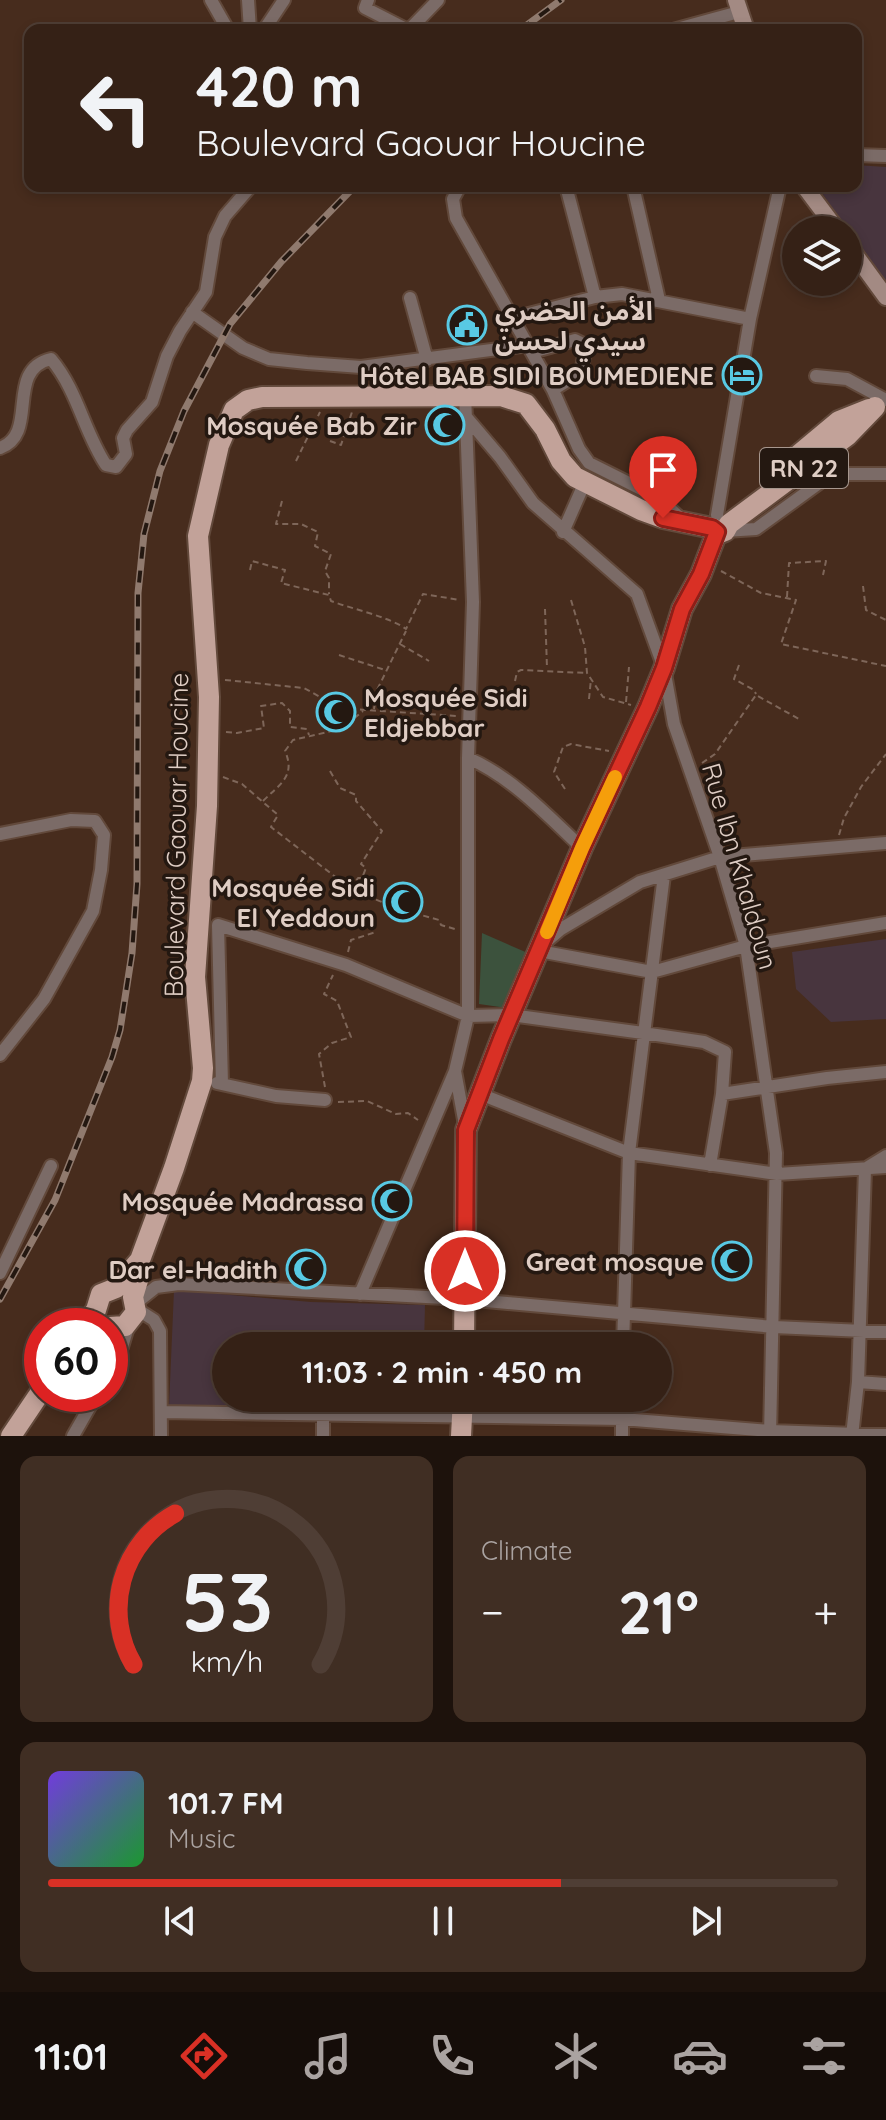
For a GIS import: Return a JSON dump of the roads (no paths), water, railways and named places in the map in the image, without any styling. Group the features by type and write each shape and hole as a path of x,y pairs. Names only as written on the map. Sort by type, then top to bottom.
{"main road":[{"path":"808,192 826,216"},
{"path":"862,264 886,297"},
{"name":"Boulevard Gaouar Houcine","path":"119,1308 212,1082 201,1031 195,977 208,776 208,678 198,536 219,445 234,410 248,400 262,397 501,396 526,404 545,429 561,461 575,477 663,518 721,524"},
{"name":"RN 22","path":"464,1332 466,1130 582,848 648,707 682,609 701,574 721,524 839,421 883,406"},
{"path":"11,1436 27,1412"},
{"path":"27,1436 43,1412"}],"street":[{"path":"211,0 225,24"},
{"path":"248,0 250,24"},
{"path":"268,24 284,0"},
{"path":"368,0 365,8 396,24"},
{"path":"414,24 438,0"},
{"path":"689,24 737,6"},
{"path":"862,155 886,156"},
{"path":"0,448 8,446 19,430 24,384 42,361 51,359 83,413 100,456 106,465 116,467 126,454 123,438 127,430 152,402 167,356 206,292 215,237 225,216 246,192"},
{"path":"457,192 453,199 456,218 553,390 579,449 589,463 659,498 685,522"},
{"path":"568,192 595,297"},
{"path":"634,192 659,300"},
{"path":"779,192 750,319 721,524 756,529 822,481 844,474 886,474"},
{"path":"513,318 595,297 622,294 750,319"},
{"path":"410,298 427,360"},
{"path":"192,312 243,348 269,359 361,367 575,340 583,344 586,362 582,369 553,390"},
{"path":"816,376 847,379 883,406"},
{"path":"360,1294 455,1071 468,1016 468,758 473,602 465,394"},
{"name":"Rue Ibn Khaldoun","path":"466,417 533,503 637,594 664,668 674,724 720,857 746,946 768,1087 777,1174 770,1434"},
{"path":"563,532 585,482"},
{"path":"468,758 488,766 582,848"},
{"path":"0,834 71,820 95,821 104,835 93,911 44,999 0,1055"},
{"path":"540,948 561,929 640,882 720,857 886,843"},
{"path":"623,1332 629,1153 664,875"},
{"path":"540,948 652,972 746,946 886,923"},
{"path":"326,1100 276,1096 212,1082 218,925 342,964 468,1016 511,1015 643,1033 704,1042 725,1052 722,1094 710,1165"},
{"path":"455,1071 466,1130"},
{"path":"722,1094 886,1072"},
{"path":"480,1094 629,1153 777,1174 886,1167"},
{"path":"865,1169 886,1156"},
{"path":"0,1273 51,1166"},
{"path":"852,1434 858,1382 865,1169"},
{"path":"126,1308 156,1287 179,1284 464,1299 774,1327 886,1332"},
{"path":"128,1315 143,1313 159,1327 161,1436"},
{"path":"858,1382 886,1384"},
{"path":"73,1436 87,1412"},
{"path":"161,1412 622,1419 770,1434 886,1435"},
{"path":"622,1412 622,1436"},
{"path":"323,1416 323,1436"}],"railway":[{"path":"528,24 561,0"},
{"path":"0,1299 55,1200 120,1030 132,953 137,884 138,593 144,534 160,471 184,411 230,324 281,262 349,192"}],"place":[{"name":"الأمن الحضري سيدي لحسن","path":"467,325"},
{"name":"Hôtel BAB SIDI BOUMEDIENE","path":"742,375"},
{"name":"Mosquée Bab Zir","path":"445,425"},
{"name":"Mosquée Sidi Eldjebbar","path":"336,712"},
{"name":"Mosquée Sidi El Yeddoun","path":"403,902"},
{"name":"Mosquée Madrassa","path":"392,1201"},
{"name":"Great mosque","path":"732,1261"},
{"name":"Dar el-Hadith","path":"306,1269"}]}
